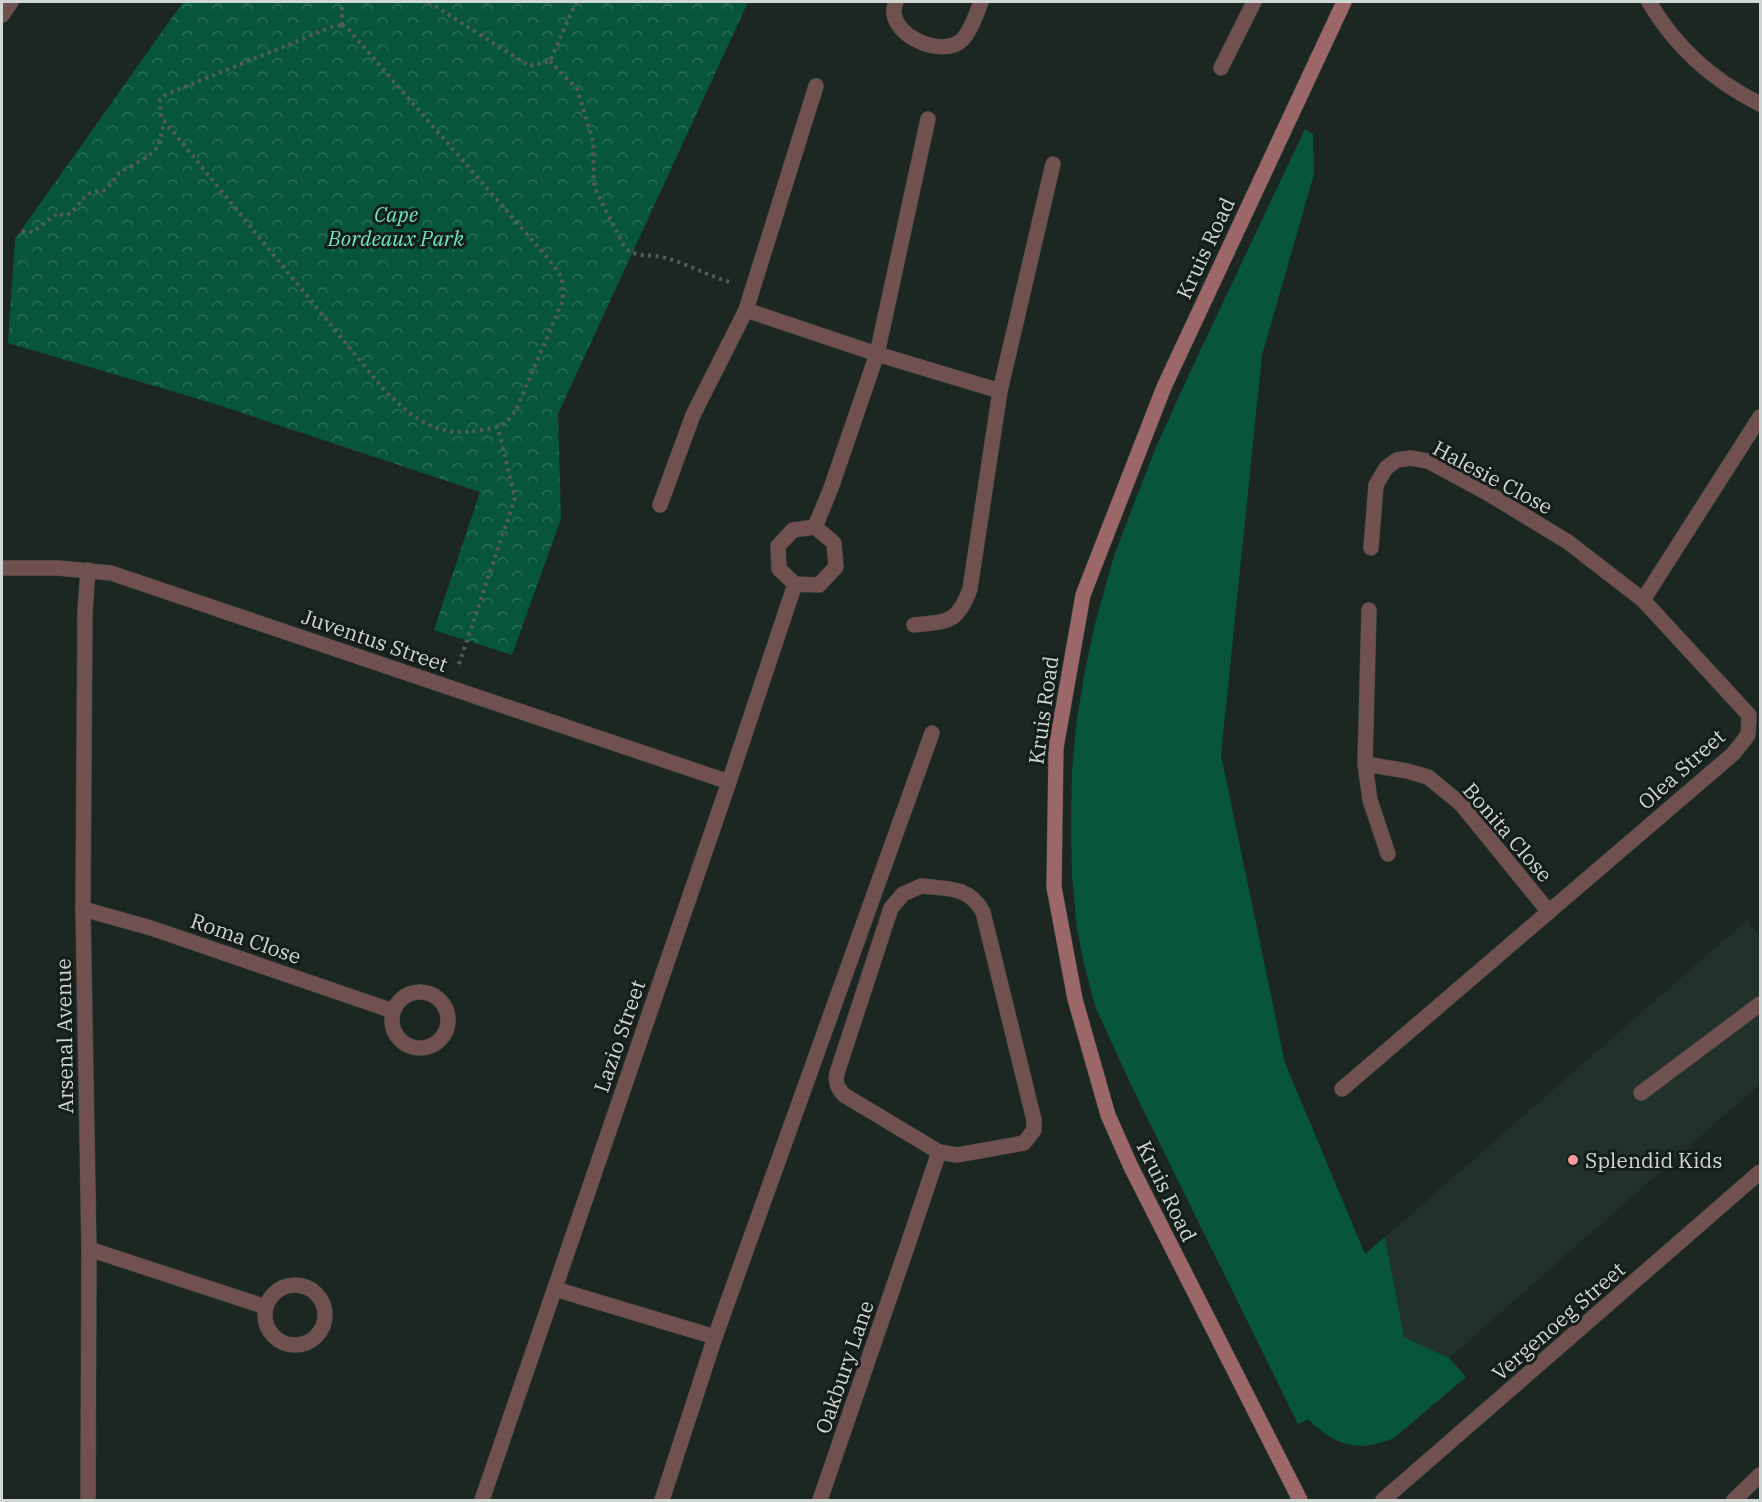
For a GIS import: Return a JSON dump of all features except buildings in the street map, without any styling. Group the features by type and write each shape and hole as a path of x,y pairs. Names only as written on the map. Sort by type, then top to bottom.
{"street":[{"path":"2,15 11,2"},
{"path":"896,2 893,7 896,21 902,30 918,41 948,47 962,41 971,27 981,2"},
{"path":"1221,68 1254,2"},
{"name":"Kruis Road","path":"1300,1500 1131,1167 1107,1115 1075,999 1054,887 1056,748 1083,595 1164,387 1344,2"},
{"path":"1648,2 1662,25 1694,60 1731,89 1761,104"},
{"path":"660,505 693,415 746,310 816,86"},
{"path":"815,527 831,488 877,354 928,119"},
{"path":"914,625 949,621 958,613 970,589 1000,391 1053,164"},
{"path":"746,310 877,354 1000,391"},
{"path":"1643,600 1761,417"},
{"name":"Halesie Close","path":"1371,548 1376,485 1386,468 1397,460 1410,458 1428,461 1489,494 1568,543 1643,600"},
{"path":"815,527 834,543 836,567 819,585 795,584 779,569 778,546 793,530 815,527"},
{"name":"Juventus Street","path":"2,568 88,570 111,573 729,782"},
{"name":"Arsenal Avenue","path":"88,570 85,611 83,909 89,1249 88,1500"},
{"name":"Lazio Street","path":"482,1500 795,584"},
{"name":"Olea Street","path":"1341,1089 1733,754 1748,735 1749,715 1643,600"},
{"path":"1369,610 1365,764 1370,800 1388,854"},
{"path":"662,1500 716,1337 932,733"},
{"name":"Bonita Close","path":"1365,764 1428,777 1461,804 1549,912"},
{"path":"921,886 959,890 969,894 977,901 983,912 1034,1120 1034,1131 1024,1143 957,1155 939,1152 844,1095 838,1089 836,1080 891,908 903,894 921,886"},
{"name":"Roma Close","path":"83,909 152,928 393,1011"},
{"path":"1641,1093 1761,1004"},
{"name":"Oakbury Lane","path":"820,1500 939,1152"},
{"name":"Vergenoeg Street","path":"1383,1500 1761,1172"},
{"path":"89,1249 266,1307"},
{"path":"291,1285 303,1286 314,1291 321,1300 325,1312 324,1323 319,1334 310,1341 298,1345 287,1344 276,1339 268,1330 265,1319 266,1307 271,1296 280,1288 291,1285"},
{"path":"555,1289 716,1337"},
{"path":"1734,1500 1761,1475"}],"path":[{"path":"342,2 342,26"},
{"path":"429,2 529,66 550,61"},
{"path":"550,61 576,2"},
{"path":"334,26 342,26 357,39 562,277 563,300 516,410 509,421 498,427 466,433 438,430 399,405 384,390 164,122 159,108 160,100 165,95 334,26"},
{"path":"550,61 577,89 593,141 594,187 624,248 633,255 664,257 714,278"},
{"path":"22,231 33,232 58,213 66,216 74,210 85,194 106,190 119,172 147,157 158,147 164,122"},
{"path":"451,688 515,498 498,427"}],"shaded area":[{"name":"Splendid Kids","path":"1747,920 1760,936 1760,1084 1449,1358 1404,1337 1385,1237"}],"green space":[{"name":"Cape Bordeaux Park","path":"183,2 748,2 558,414 561,519 512,655 434,630 480,492 212,403 8,343 15,239"},
{"path":"1305,129 1313,134 1314,174 1262,355 1221,755 1285,1063 1365,1254 1385,1237 1404,1337 1449,1358 1466,1377 1394,1438 1381,1443 1358,1446 1338,1441 1308,1419 1298,1424 1131,1085 1095,1006 1077,929 1072,876 1072,771 1077,718 1095,624 1114,556 1154,452"}],"place":[{"name":"Splendid Kids","path":"1573,1160"}]}
